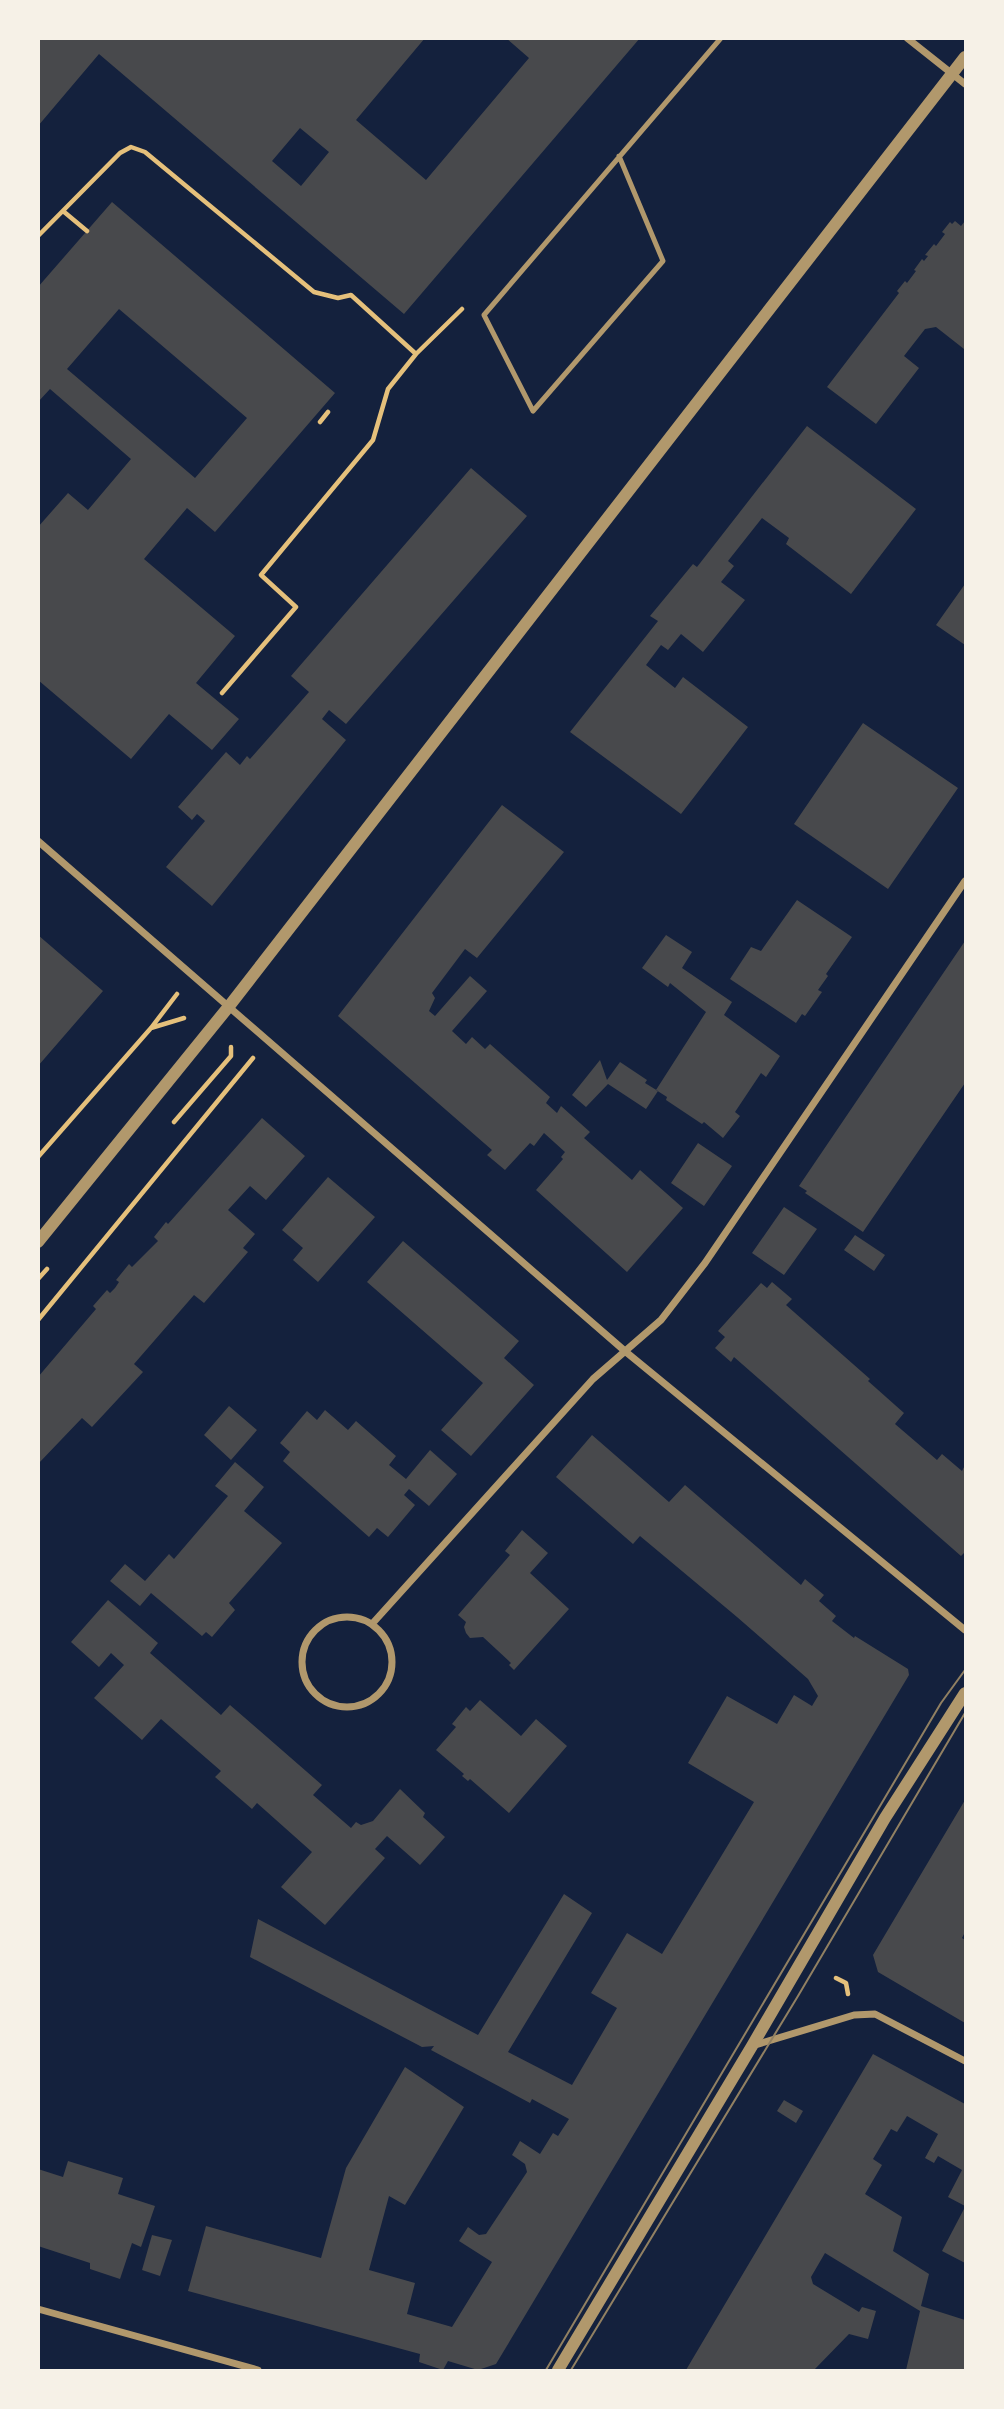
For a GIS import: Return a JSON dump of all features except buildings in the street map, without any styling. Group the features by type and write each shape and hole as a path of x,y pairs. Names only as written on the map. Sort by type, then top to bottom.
{"street":[{"path":"907,38 965,84"},
{"path":"38,1242 230,1005 965,57"},
{"path":"38,841 230,1005 626,1352 965,1630"},
{"path":"372,1624 593,1379 661,1320 705,1263 965,881"},
{"path":"340,1617 362,1619 372,1624 381,1631 391,1651 393,1663 387,1684 380,1693 361,1705 338,1706 328,1703 311,1688 305,1678 303,1656 306,1645 319,1627 340,1617"},
{"path":"558,2371 886,1818 965,1693"},
{"path":"752,2046 854,2015 875,2014 965,2061"},
{"path":"38,2309 258,2371"}],"lane":[{"path":"619,156 663,261 533,411 484,315 619,156 721,38"}],"path":[{"path":"38,236 120,153 131,147 145,152 313,292 338,298 351,295 388,329"},
{"path":"63,211 87,231"},
{"path":"222,693 296,607 261,575 373,440 388,389 416,354"},
{"path":"320,422 328,412"},
{"path":"38,1157 151,1027 192,974"},
{"path":"151,1027 183,1018"},
{"path":"38,1320 268,1040"}],"tram line":[{"path":"546,2370 941,1703 965,1670"},
{"path":"571,2370 798,1996 965,1713"}]}
